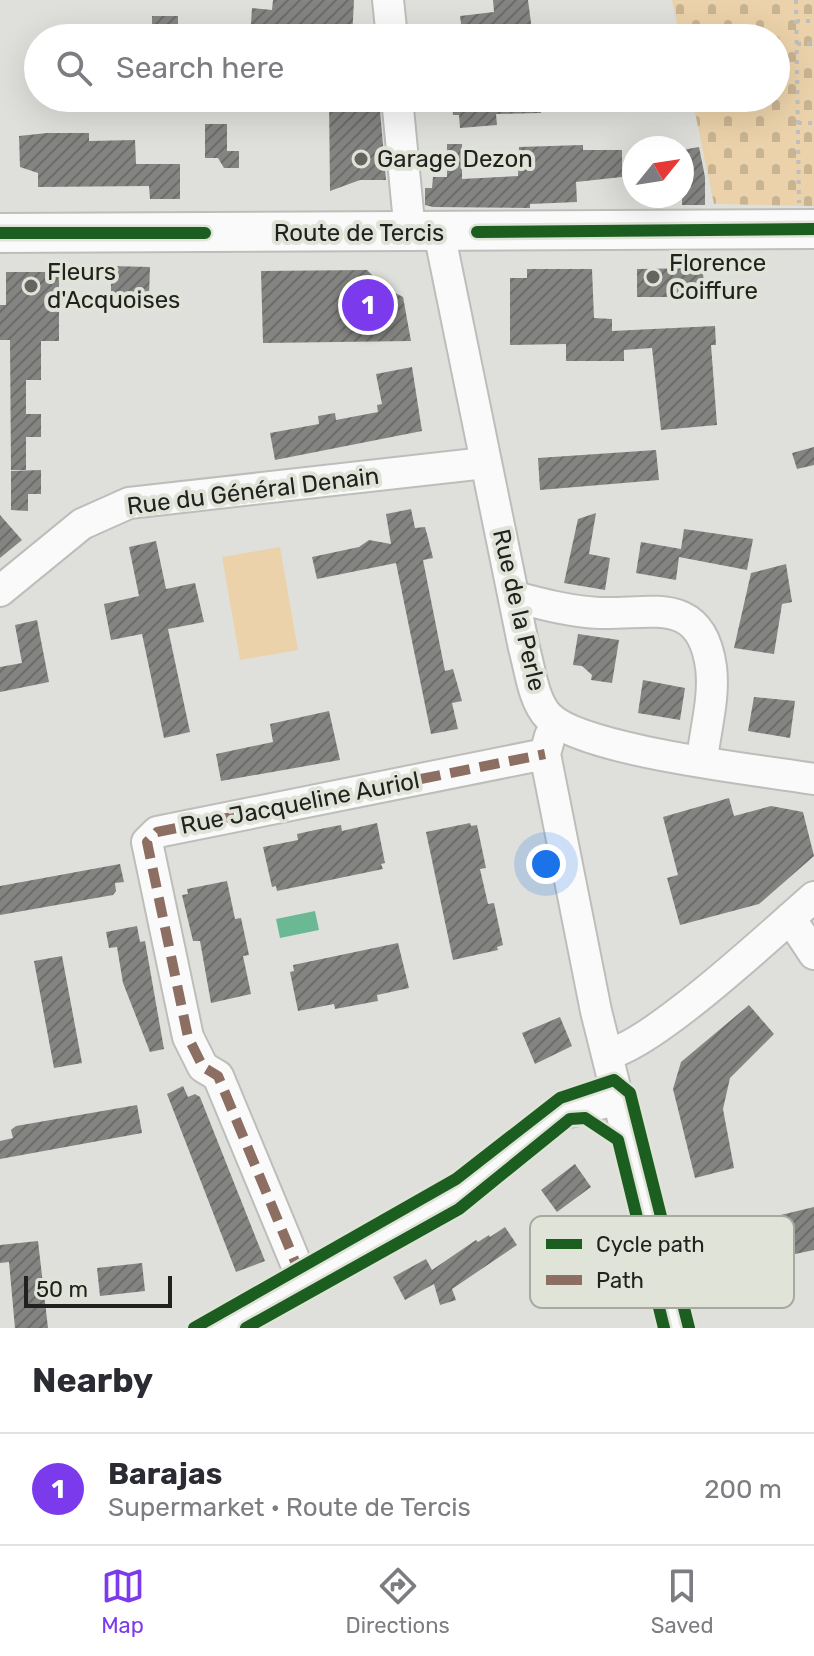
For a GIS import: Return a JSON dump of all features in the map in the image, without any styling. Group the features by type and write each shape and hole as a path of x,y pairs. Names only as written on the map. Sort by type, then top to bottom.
{"main road":[{"name":"Route de Tercis","path":"0,233 807,229"}],"street":[{"path":"388,0 391,24"},
{"name":"Rue de la Perle","path":"400,112 425,233 485,463 536,693 546,714 557,724"},
{"name":"Rue du Général Denain","path":"0,591 82,524 129,503 485,463"},
{"path":"515,597 601,613 667,610 690,623 704,643 712,668 702,760"},
{"path":"647,1216 607,1054 545,754 557,724 584,737 814,779"},
{"name":"Rue Jacqueline Auriol","path":"304,1283 218,1076 203,1067 188,1037 147,842 157,832 545,754"},
{"path":"607,1054 618,1052 668,1020 814,897"},
{"path":"790,918 814,954"},
{"path":"223,1328 472,1187 562,1114 618,1099"},
{"path":"670,1308 675,1328"}],"path":[{"path":"796,0 798,123 807,229"},
{"path":"796,21 814,21"},
{"path":"797,44 814,43"},
{"path":"798,123 814,123"}],"green space":[{"path":"672,0 814,0 814,206 714,204 695,112 790,112 790,24 677,24"},
{"path":"280,547 298,650 240,660 222,557"}],"shaded area":[{"path":"315,911 319,930 280,938 276,919"}],"building":[{"path":"273,0 354,0 353,24 251,24 252,8 272,10"},
{"path":"493,0 528,0 531,24 461,24 460,16 494,12"},
{"path":"152,16 178,16 178,24 152,24"},
{"path":"329,112 380,112 386,180 360,180 330,191"},
{"path":"453,112 541,113 496,114 497,125 460,128 459,115 453,115"},
{"path":"205,124 227,124 227,151 239,151 239,168 224,168 218,158 205,158"},
{"path":"89,133 89,141 135,140 136,164 180,164 180,199 150,199 149,186 38,187 38,173 20,167 19,136"},
{"path":"447,144 462,144 462,179 518,176 519,147 583,145 583,150 622,150 622,177 576,182 577,202 530,204 530,208 425,205 425,188 432,188 433,177 447,177"},
{"path":"699,147 705,177 705,205 694,205 694,148"},
{"path":"111,266 150,267 149,296 129,296 128,308 111,308"},
{"path":"703,268 704,297 637,297 637,269"},
{"path":"527,269 592,269 594,318 612,319 612,331 715,326 716,345 711,345 717,425 661,430 652,348 624,350 624,361 566,361 566,344 510,345 510,278 527,278"},
{"path":"367,270 384,287 403,297 411,341 263,343 261,271"},
{"path":"6,272 59,272 59,341 41,341 41,380 26,380 26,414 41,414 41,437 26,437 26,470 11,470 10,340 0,340 0,305 6,305"},
{"path":"412,367 422,431 275,460 270,433 319,424 318,416 335,413 336,420 378,412 377,405 382,404 376,374"},
{"path":"814,447 814,465 797,469 792,453"},
{"path":"656,450 659,480 540,490 538,458"},
{"path":"41,470 41,494 28,494 28,511 11,510 11,471"},
{"path":"411,509 415,528 425,527 428,538 433,558 423,560 445,671 453,669 462,701 452,703 458,729 431,734 396,563 317,579 312,557 359,547 369,540 391,544 386,514"},
{"path":"596,513 589,554 610,558 605,590 564,583 578,519"},
{"path":"0,515 22,540 0,558"},
{"path":"684,529 753,539 747,570 679,557 676,580 636,573 641,542 681,549"},
{"path":"156,541 166,589 195,583 204,622 168,629 190,732 164,738 142,634 111,640 104,604 139,596 129,547"},
{"path":"786,564 792,602 782,604 774,654 734,648 751,573"},
{"path":"37,620 49,682 0,692 0,667 22,663 15,625"},
{"path":"578,634 619,640 612,683 591,680 592,675 582,666 573,665"},
{"path":"643,680 685,688 680,720 638,713"},
{"path":"754,697 795,701 790,738 748,731"},
{"path":"329,711 340,760 221,781 216,754 273,742 270,724"},
{"path":"729,798 734,816 771,806 803,812 814,856 759,904 680,925 667,878 678,875 663,817"},
{"path":"377,823 385,863 381,864 383,869 277,891 276,886 272,887 263,847 298,840 297,834 315,830 341,825 342,831"},
{"path":"470,823 471,826 477,825 486,868 480,869 488,904 494,903 503,945 497,947 498,950 453,960 426,832"},
{"path":"120,864 124,882 115,883 113,895 0,915 0,886"},
{"path":"227,881 235,919 241,918 249,955 243,956 251,994 211,1003 200,941 193,941 182,895 188,894 187,889"},
{"path":"137,926 140,942 145,941 164,1049 150,1052 123,983 117,947 109,948 106,932"},
{"path":"398,943 409,988 377,995 378,1001 335,1009 334,1004 298,1011 290,972 294,971 293,965"},
{"path":"62,956 82,1063 54,1068 34,961"},
{"path":"749,1005 774,1034 730,1078 723,1109 734,1168 695,1178 673,1089 681,1062"},
{"path":"560,1017 572,1046 535,1064 522,1033"},
{"path":"183,1086 188,1097 195,1094 200,1097 265,1261 236,1272 167,1094"},
{"path":"137,1105 142,1133 0,1159 0,1141 13,1138 11,1130 16,1126"},
{"path":"575,1164 591,1187 557,1212 541,1190"},
{"path":"814,1207 814,1250 794,1254 794,1216 777,1216"},
{"path":"505,1227 517,1245 452,1289 456,1300 440,1305 434,1284 405,1300 393,1277 426,1259 432,1270 476,1240 490,1237"},
{"path":"38,1241 48,1328 15,1328 9,1262 0,1263 0,1245"},
{"path":"142,1263 145,1291 100,1296 97,1268"}],"marked path":[{"path":"301,1276 218,1076 203,1067 188,1037 147,842 157,832 545,754"}],"cycle path":[{"path":"477,232 814,229"},
{"path":"0,233 205,233"},
{"path":"194,1328 456,1179 560,1098 614,1080 630,1093 661,1216"},
{"path":"246,1328 459,1209 570,1119 585,1118 618,1140 637,1216"},
{"path":"659,1308 664,1328"},
{"path":"684,1308 689,1328"}],"place":[{"name":"Garage Dezon","path":"361,159"},
{"name":"Florence Coiffure","path":"653,277"},
{"name":"Fleurs d'Acquoises","path":"31,286"},
{"name":"Barajas","path":"368,305"}]}
